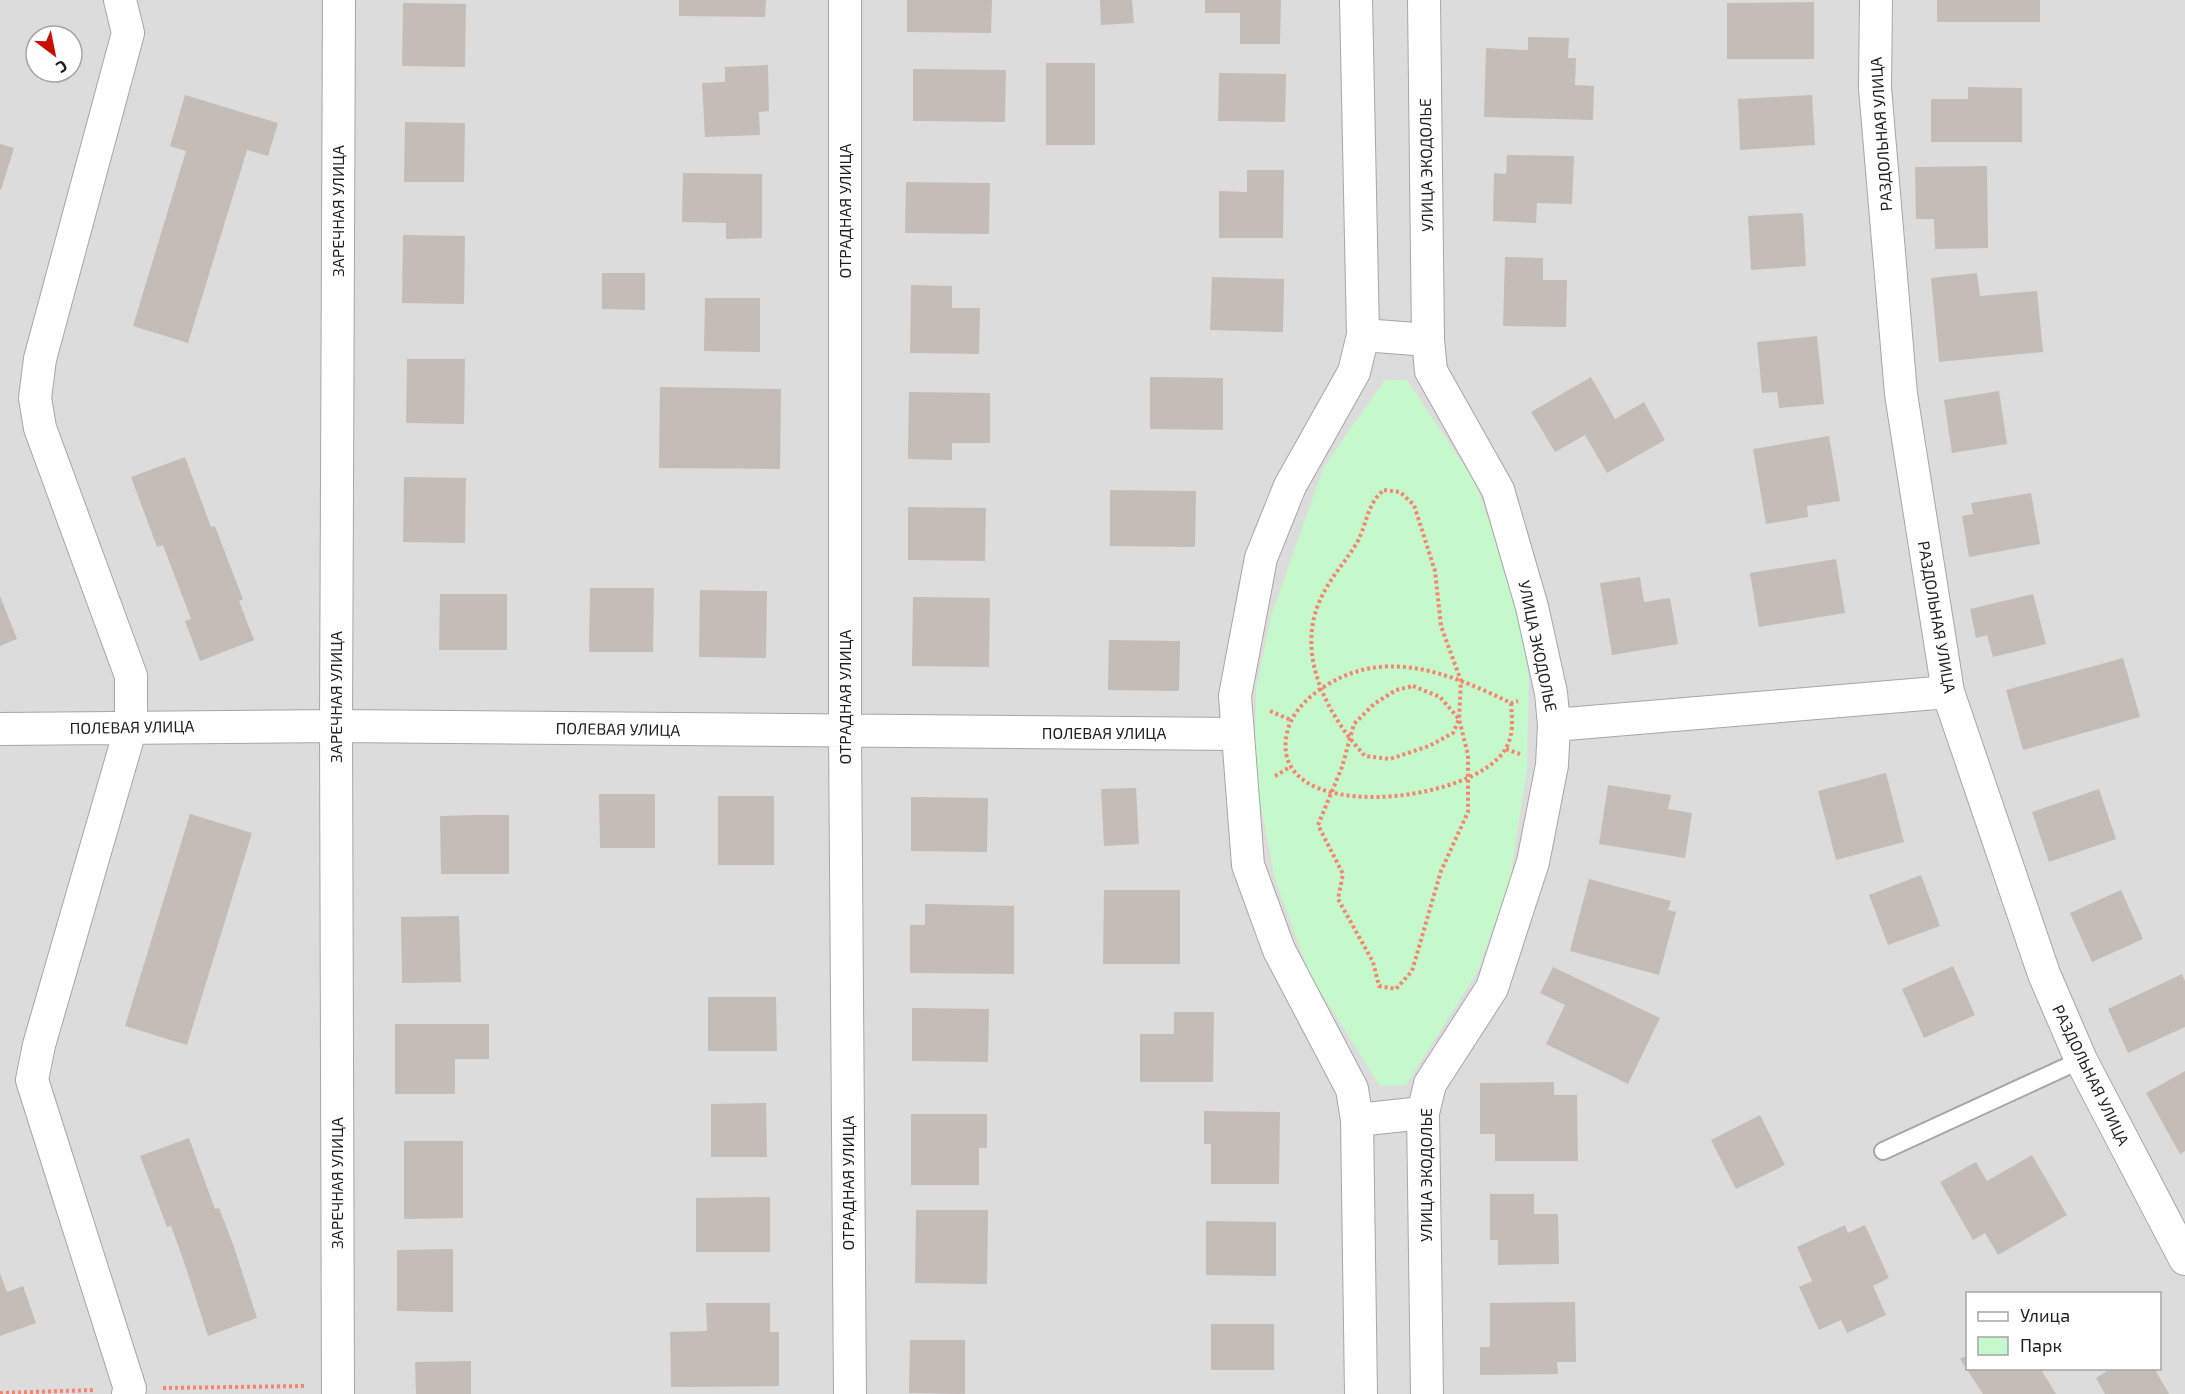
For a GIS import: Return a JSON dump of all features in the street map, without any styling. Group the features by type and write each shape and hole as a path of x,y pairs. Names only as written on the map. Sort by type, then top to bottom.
{"street":[{"path":"120,0 128,33 40,359 35,398 40,428 131,676 131,727 39,1045 32,1080 129,1391"},
{"name":"ЗАРЕЧНАЯ УЛИЦА","path":"338,1390 336,726 339,0"},
{"name":"ОТРАДНАЯ УЛИЦА","path":"845,0 845,732 850,1394"},
{"path":"1356,0 1364,334 1354,372 1290,486 1261,558 1235,696 1236,734 1248,865 1279,950 1352,1089 1357,1120 1361,1394"},
{"name":"УЛИЦА ЭКОДОЛЬЕ","path":"1424,0 1428,340 1431,371 1498,490 1532,607 1551,693 1554,725 1552,765 1533,862 1492,988 1430,1084 1424,1113 1427,1394"},
{"name":"РАЗДОЛЬНАЯ УЛИЦА","path":"1876,0 1875,88 1901,394 1948,692 2043,974 2081,1060 2185,1259"},
{"path":"1364,334 1428,340"},
{"path":"1554,725 1948,692"},
{"name":"ПОЛЕВАЯ УЛИЦА","path":"0,729 336,726 1236,734"},
{"path":"1357,1120 1424,1113"}],"lane":[{"path":"1883,1151 2081,1060"}],"path":[{"path":"1459,719 1440,697 1413,686 1396,690 1374,704 1354,724 1348,738 1342,766 1317,825 1342,874 1338,899 1373,962 1379,986 1396,989 1412,971 1441,870 1468,812 1468,755 1459,719 1461,681 1441,626 1435,571 1414,505 1400,492 1384,490 1373,498 1356,545 1331,578 1317,607 1313,638 1315,672 1331,712 1348,738 1365,756 1390,759 1429,746 1453,733 1459,719"},
{"path":"1511,703 1512,732 1506,749 1497,760 1468,779 1407,795 1340,797 1310,786 1290,767 1284,744 1291,720 1320,687 1352,672 1380,665 1411,666 1461,681 1511,703 1551,693"},
{"path":"0,1393 338,1390"}],"shaded area":[{"path":"0,0 2185,0 2185,1394 0,1394"}],"green space":[{"path":"1385,380 1407,380 1475,482 1514,592 1529,677 1527,769 1510,880 1477,973 1406,1085 1380,1086 1310,975 1275,879 1255,775 1256,688 1271,616 1324,466"}],"building":[{"path":"679,0 766,0 765,17 679,16"},
{"path":"907,0 992,0 991,33 907,32"},
{"path":"1100,0 1132,0 1134,23 1101,25"},
{"path":"1205,0 1281,0 1280,44 1240,44 1240,13 1205,13"},
{"path":"1937,0 2040,0 2040,22 1937,22"},
{"path":"1814,2 1814,59 1727,59 1727,3"},
{"path":"403,3 466,4 465,67 402,66"},
{"path":"1528,37 1569,38 1568,58 1576,58 1575,85 1594,86 1593,120 1484,117 1486,48 1528,50"},
{"path":"1046,63 1095,63 1095,145 1046,145"},
{"path":"768,65 769,111 759,112 760,135 705,137 702,83 725,82 725,67"},
{"path":"913,69 1006,70 1005,122 913,121"},
{"path":"1219,73 1286,74 1285,122 1218,121"},
{"path":"1968,87 2022,88 2022,142 1931,142 1931,99 1968,99"},
{"path":"185,95 278,123 268,156 247,150 188,343 133,326 186,151 170,146"},
{"path":"1812,95 1815,145 1740,150 1738,99"},
{"path":"405,122 465,123 464,182 404,182"},
{"path":"0,144 14,148 1,190 0,190"},
{"path":"1507,155 1574,156 1572,204 1537,203 1536,223 1493,221 1494,173 1506,174"},
{"path":"1987,166 1988,248 1935,249 1934,219 1916,219 1915,167"},
{"path":"1247,170 1284,170 1283,238 1219,238 1219,191 1247,192"},
{"path":"683,173 762,174 762,238 726,239 726,223 682,222"},
{"path":"906,182 990,183 989,234 905,233"},
{"path":"1803,213 1806,266 1751,270 1748,216"},
{"path":"403,235 465,236 464,304 402,303"},
{"path":"1505,257 1543,258 1543,280 1567,280 1566,327 1503,326"},
{"path":"602,273 645,273 645,310 602,309"},
{"path":"1977,273 1980,296 2037,291 2043,352 1939,362 1931,278"},
{"path":"1212,277 1284,279 1283,332 1210,330"},
{"path":"911,285 952,286 952,308 980,308 979,354 910,353"},
{"path":"705,298 760,298 760,352 704,351"},
{"path":"1817,336 1824,404 1779,408 1777,392 1762,393 1757,342"},
{"path":"407,359 465,359 464,424 406,423"},
{"path":"1150,377 1223,378 1223,430 1150,429"},
{"path":"1591,377 1615,419 1644,402 1665,440 1607,473 1585,435 1555,452 1531,412"},
{"path":"660,387 781,389 780,469 659,468"},
{"path":"1999,391 2007,444 1952,453 1944,400"},
{"path":"909,392 990,393 990,443 952,443 952,460 908,459"},
{"path":"1829,436 1840,501 1807,506 1808,517 1766,524 1753,449"},
{"path":"185,457 211,527 215,526 243,599 239,601 254,640 200,661 185,621 191,619 163,545 157,547 131,477"},
{"path":"404,477 466,478 465,543 403,542"},
{"path":"1110,490 1196,491 1195,547 1110,546"},
{"path":"2031,493 2040,544 1969,557 1962,516 1973,514 1971,503"},
{"path":"908,507 986,508 985,561 908,560"},
{"path":"1836,559 1845,613 1759,627 1750,573"},
{"path":"1640,577 1644,602 1670,598 1678,644 1612,655 1600,583"},
{"path":"590,588 654,588 653,652 589,652"},
{"path":"700,590 767,591 766,658 699,657"},
{"path":"440,594 507,594 507,650 439,650"},
{"path":"2033,594 2046,644 1993,657 1987,635 1976,638 1970,609"},
{"path":"0,596 17,639 0,646"},
{"path":"913,597 990,598 989,667 912,666"},
{"path":"1109,640 1180,641 1179,691 1108,690"},
{"path":"2123,658 2140,717 2023,750 2006,690"},
{"path":"1886,773 1904,842 1836,860 1818,791"},
{"path":"1608,785 1671,795 1668,809 1692,813 1685,858 1599,844"},
{"path":"1136,788 1139,844 1104,846 1101,789"},
{"path":"2099,789 2116,839 2049,862 2032,812"},
{"path":"599,794 655,794 655,848 600,848"},
{"path":"718,796 774,796 774,865 718,865"},
{"path":"911,797 988,798 987,852 911,851"},
{"path":"190,814 252,833 187,1045 125,1026"},
{"path":"509,815 509,874 441,874 440,816"},
{"path":"1921,875 1940,926 1888,945 1869,895"},
{"path":"1589,879 1671,901 1668,910 1676,912 1659,975 1570,951"},
{"path":"1104,890 1180,890 1180,964 1103,964"},
{"path":"2121,890 2143,939 2092,962 2070,913"},
{"path":"925,904 1014,906 1014,974 910,973 910,925 925,925"},
{"path":"459,916 461,982 402,983 401,917"},
{"path":"1953,966 1975,1015 1924,1038 1902,989"},
{"path":"1553,967 1660,1018 1628,1084 1546,1044 1565,1005 1540,993"},
{"path":"2182,974 2185,981 2185,1027 2128,1053 2108,1009"},
{"path":"708,997 776,997 777,1051 708,1051"},
{"path":"912,1008 989,1009 988,1062 912,1061"},
{"path":"1174,1012 1214,1012 1213,1082 1140,1082 1140,1034 1174,1034"},
{"path":"395,1024 489,1024 489,1059 455,1059 455,1094 395,1094"},
{"path":"2185,1071 2185,1151 2180,1154 2146,1093"},
{"path":"1554,1082 1554,1095 1577,1095 1578,1161 1495,1161 1495,1134 1480,1134 1480,1083"},
{"path":"766,1103 767,1157 711,1157 711,1104"},
{"path":"1204,1111 1280,1112 1279,1184 1211,1184 1211,1144 1204,1144"},
{"path":"911,1114 987,1114 987,1148 979,1148 979,1185 911,1185"},
{"path":"1760,1115 1785,1165 1736,1189 1711,1140"},
{"path":"189,1138 215,1209 219,1208 233,1244 257,1318 208,1336 171,1226 167,1227 140,1156"},
{"path":"404,1141 463,1141 463,1218 404,1219"},
{"path":"2032,1155 2067,1215 1998,1255 1985,1233 1973,1240 1940,1182 1976,1162 1987,1181"},
{"path":"1490,1194 1534,1194 1534,1214 1558,1214 1559,1264 1498,1265 1498,1240 1490,1240"},
{"path":"770,1197 770,1252 696,1252 696,1198"},
{"path":"916,1210 988,1210 987,1284 915,1283"},
{"path":"1206,1221 1276,1222 1276,1276 1206,1275"},
{"path":"1845,1225 1848,1233 1865,1225 1889,1278 1873,1286 1886,1315 1847,1333 1841,1320 1819,1330 1799,1287 1812,1281 1797,1247"},
{"path":"453,1249 453,1312 397,1311 397,1250"},
{"path":"0,1273 7,1292 23,1286 36,1323 0,1336"},
{"path":"1575,1302 1576,1362 1557,1362 1558,1374 1480,1375 1480,1347 1490,1347 1490,1303"},
{"path":"706,1303 770,1303 770,1332 779,1332 779,1386 671,1387 670,1332 707,1331"},
{"path":"1211,1324 1274,1324 1274,1370 1211,1370"},
{"path":"910,1340 965,1340 965,1394 909,1393"},
{"path":"1966,1356 1966,1368 1960,1359"},
{"path":"471,1361 471,1394 416,1394 415,1362"},
{"path":"1967,1370 2041,1370 2056,1394 1983,1394"},
{"path":"2109,1370 2155,1370 2169,1394 2105,1394 2096,1378"}]}
